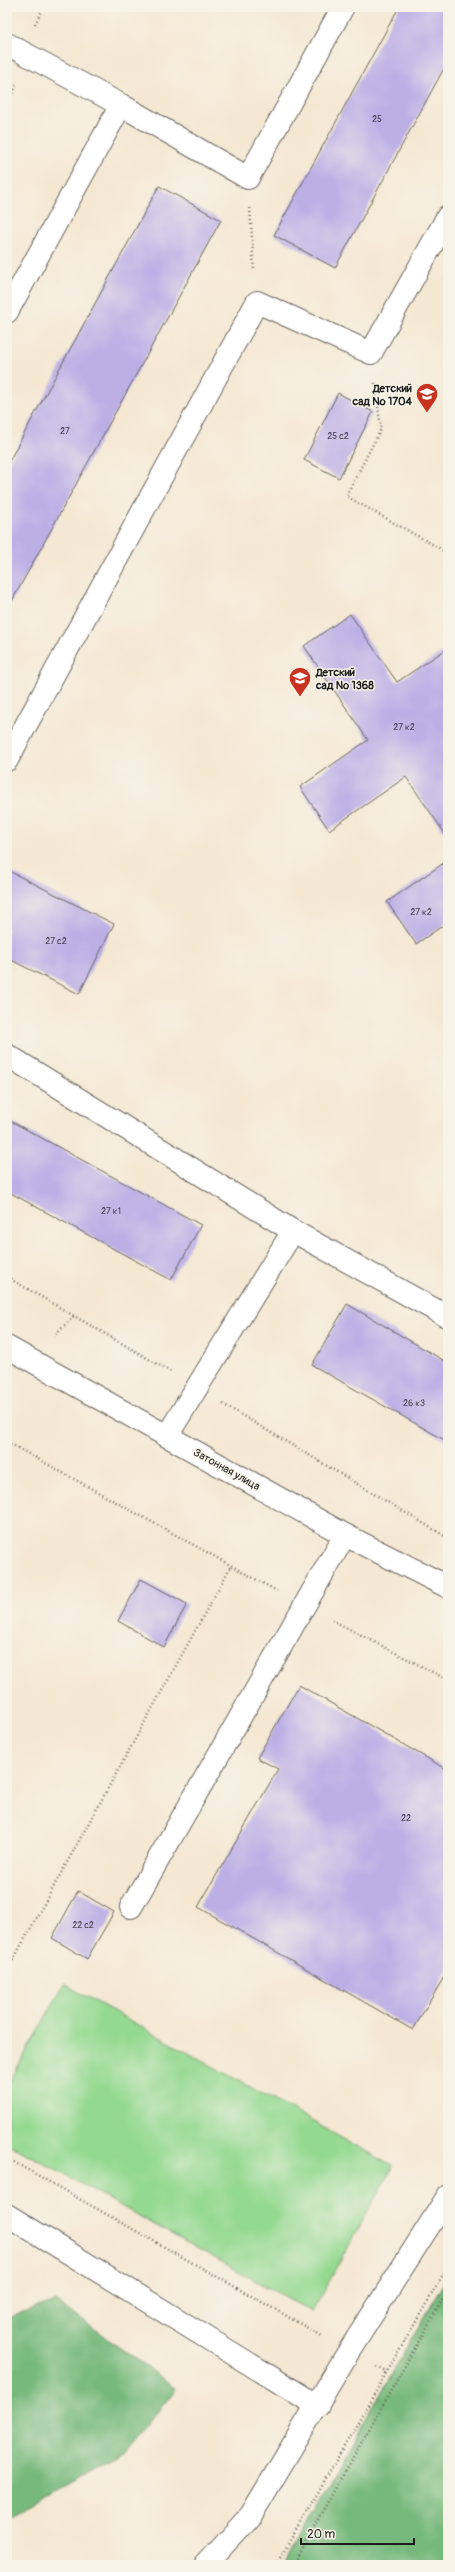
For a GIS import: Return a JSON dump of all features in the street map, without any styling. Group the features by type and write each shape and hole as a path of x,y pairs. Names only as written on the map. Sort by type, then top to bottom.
{"street":[{"path":"7,44 121,105 248,178 342,7"},
{"path":"7,312 121,105"},
{"path":"7,760 256,302 371,353 448,216"},
{"path":"7,1055 293,1231 448,1317"},
{"path":"167,1436 293,1231"},
{"name":"Затонная улица","path":"7,1347 345,1535 448,1587"},
{"path":"131,1908 345,1535"},
{"path":"205,2565 251,2515 318,2406 349,2351 448,2196"},
{"path":"7,2215 318,2406"}],"path":[{"path":"248,178 256,302"},
{"path":"371,353 381,429 346,496 448,553"},
{"path":"7,1277 197,1388 448,1538"},
{"path":"7,1442 305,1606 448,1680"},
{"path":"7,1971 231,1566"},
{"path":"7,2158 387,2372"},
{"path":"276,2565 448,2266"},
{"path":"292,2565 448,2290"}],"green space":[{"path":"64,1984 393,2166 312,2312 7,2143 7,2086"},
{"path":"448,2275 448,2565 283,2565"},
{"path":"56,2301 176,2389 123,2454 7,2517 7,2317"}],"building":[{"path":"399,7 448,7 448,61 335,268 274,235"},
{"path":"159,186 221,220 7,610 7,465"},
{"path":"338,393 373,412 339,478 304,460"},
{"path":"350,614 397,682 448,648 448,838 406,777 329,830 300,787 368,740 304,646"},
{"path":"448,860 448,922 416,944 387,902"},
{"path":"7,870 114,924 79,994 7,958"},
{"path":"7,1119 201,1225 171,1280 7,1191"},
{"path":"347,1304 448,1363 448,1442 312,1365"},
{"path":"141,1579 187,1604 164,1647 118,1621"},
{"path":"299,1685 448,1770 448,1970 413,2030 198,1907 278,1769 257,1758"},
{"path":"78,1891 114,1912 87,1959 52,1938"}],"place":[{"name":"Детский сад № 1704","path":"427,414"},
{"name":"Детский сад № 1368","path":"300,698"}]}
